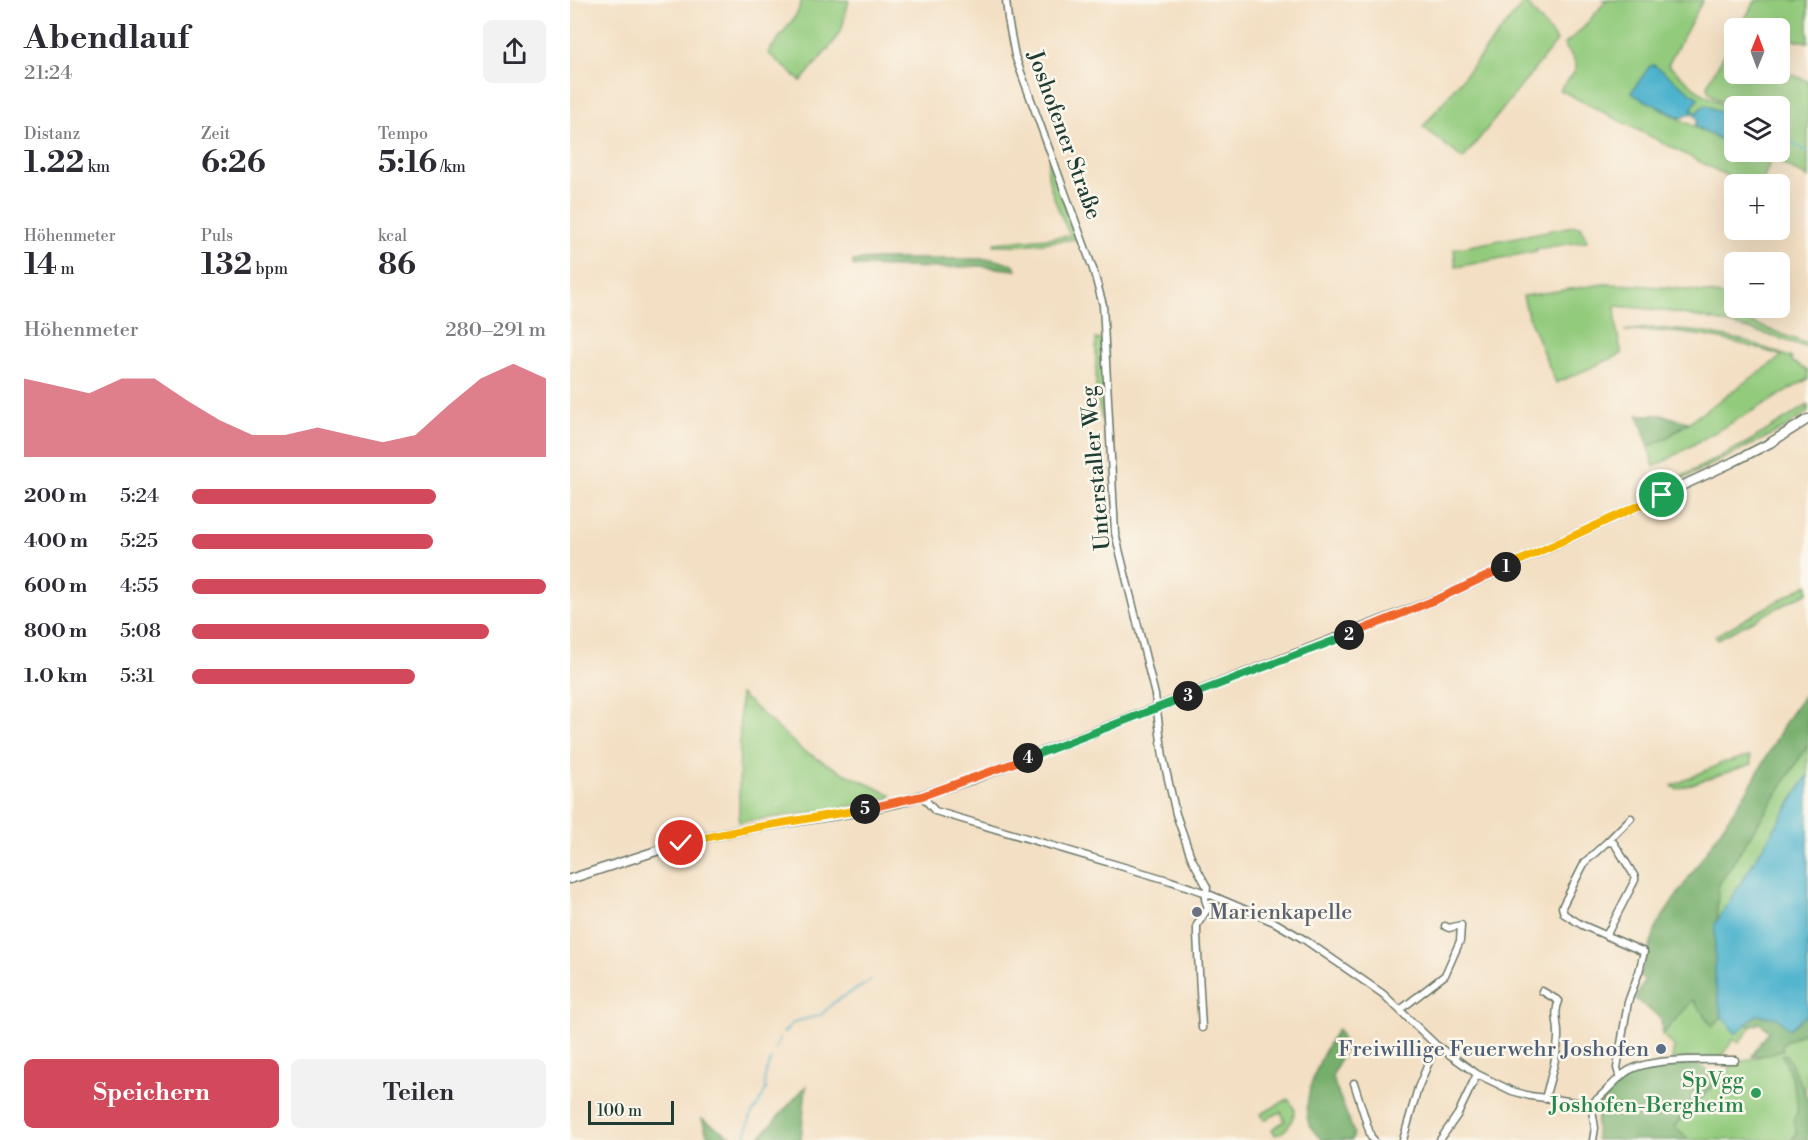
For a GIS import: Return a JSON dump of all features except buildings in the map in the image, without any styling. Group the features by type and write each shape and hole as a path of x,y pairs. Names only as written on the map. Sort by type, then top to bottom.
{"main road":[{"path":"570,879 681,843 715,835 849,813 922,796 970,780 1440,598 1731,463 1770,443 1808,419"}],"street":[{"name":"Joshofener Straße","path":"1006,0 1015,56 1096,280"},
{"name":"Unterstaller Weg","path":"1096,280 1103,305 1115,533 1157,708 1163,758 1176,814 1191,857 1207,887 1205,899 1208,908 1200,919 1197,934 1202,1029"},
{"path":"922,796 935,811 1206,893 1284,928 1383,994 1436,1045 1477,1074 1512,1091 1545,1099 1591,1104 1605,1094 1619,1075 1638,1066 1667,1062 1735,1060"},
{"path":"1619,1075 1617,1068 1628,1002 1644,954 1641,950 1582,925 1564,914 1562,907 1586,862 1631,818"},
{"path":"1606,842 1614,843 1635,877 1606,936"},
{"path":"1208,908 1216,910 1232,904"},
{"path":"1400,1010 1445,975 1460,941 1461,925 1449,928 1445,926"},
{"path":"1542,991 1559,1001 1555,1012 1559,1037 1545,1099"},
{"path":"1403,1140 1418,1088 1436,1045"},
{"path":"1440,1140 1458,1114 1477,1074"},
{"path":"1354,1083 1371,1137 1374,1140"},
{"path":"1591,1104 1595,1128 1593,1140"}],"green space":[{"path":"802,0 849,0 842,28 833,43 801,81 768,53 797,14"},
{"path":"1603,0 1703,0 1668,65 1700,92 1724,105 1724,114 1706,105 1697,114 1691,109 1698,98 1658,108 1724,142 1724,162 1770,162 1765,174 1724,174 1560,90 1576,68 1574,59 1564,45 1583,28 1605,2"},
{"path":"1756,0 1808,0 1808,42 1790,39 1790,18 1745,18"},
{"path":"1525,1 1557,41 1463,159 1423,127"},
{"path":"1724,55 1724,84 1790,84 1790,74 1808,81 1808,178 1779,162 1790,162 1790,96 1724,96 1724,103 1714,97 1707,89"},
{"path":"1050,158 1076,239 1023,245 994,245 994,243 1070,236 1050,186 1048,166"},
{"path":"1581,226 1587,241 1536,249 1537,251 1456,267 1454,249"},
{"path":"993,259 1014,265 1016,270 978,266 944,268 853,266 853,261"},
{"path":"1604,284 1669,288 1724,296 1724,318 1744,318 1744,320 1808,344 1808,348 1713,320 1665,311 1615,306 1622,354 1556,383 1528,316 1523,296"},
{"path":"1651,328 1702,332 1746,341 1792,358 1791,361 1808,371 1808,379 1654,467 1649,447 1668,437 1782,356 1704,336 1685,333 1624,331"},
{"path":"1096,339 1102,340 1106,437 1096,393"},
{"path":"1808,405 1808,412 1783,429 1661,490 1660,488 1748,442"},
{"path":"1638,415 1662,415 1688,422 1668,437 1649,447"},
{"path":"1808,584 1808,592 1718,639 1715,636"},
{"path":"1808,689 1808,745 1718,886 1715,984 1722,1017 1712,1026 1693,1000 1662,1035 1661,1018 1635,999 1645,980 1640,977 1657,925 1749,788 1788,718"},
{"path":"740,694 802,750 891,795 891,798 832,810 739,822"},
{"path":"1808,745 1808,775 1715,924 1718,886"},
{"path":"1750,756 1752,764 1677,789 1672,786 1722,763"},
{"path":"1693,999 1712,1026 1722,1017 1736,1033 1744,1024 1752,1026 1739,1043 1733,1039 1722,1057 1672,1060 1674,1046 1662,1035"},
{"path":"1808,1014 1808,1030 1782,1044 1783,1050 1769,1055 1752,1056 1769,1031 1760,1023 1752,1026 1744,1024 1756,1015 1776,1017 1789,1029"},
{"path":"1338,1029 1346,1046 1332,1077 1354,1133 1352,1140 1322,1140 1309,1124 1308,1099 1320,1060"},
{"name":"SpVgg Joshofen-Bergheim","path":"1808,1030 1804,1102 1792,1140 1689,1140 1674,1127 1734,1064 1782,1050 1782,1044"},
{"path":"1786,1054 1808,1099 1808,1140 1792,1140 1797,1134 1794,1120 1797,1101 1792,1078 1782,1055"},
{"path":"1672,1064 1699,1064 1718,1079 1674,1126 1689,1140 1596,1140 1597,1107 1622,1081 1637,1071"},
{"path":"806,1086 801,1140 757,1140"},
{"path":"1288,1099 1295,1110 1292,1119 1286,1129 1275,1135 1272,1129 1285,1121 1281,1112 1264,1120 1261,1114"},
{"path":"702,1119 737,1140 709,1140"}],"water":[{"path":"1654,65 1698,98 1691,110 1697,113 1706,105 1724,114 1724,142 1695,126 1698,119 1692,113 1681,118 1634,95 1632,91 1650,66"},
{"path":"1808,775 1808,1014 1789,1029 1776,1017 1756,1015 1736,1034 1722,1017 1715,984 1715,924"}],"waterway":[{"path":"1790,142 1808,152"},
{"path":"783,1033 794,1022 821,1015 833,1003 872,980"},
{"path":"775,1049 780,1038"},
{"path":"744,1140 751,1115 766,1089 765,1078 771,1059"}],"place":[{"name":"Marienkapelle","path":"1197,912"},
{"name":"Freiwillige Feuerwehr Joshofen","path":"1661,1049"},
{"name":"SpVgg Joshofen-Bergheim","path":"1756,1093"}],"route":[{"path":"681,843 901,802 970,780 1440,598 1662,495"}]}
